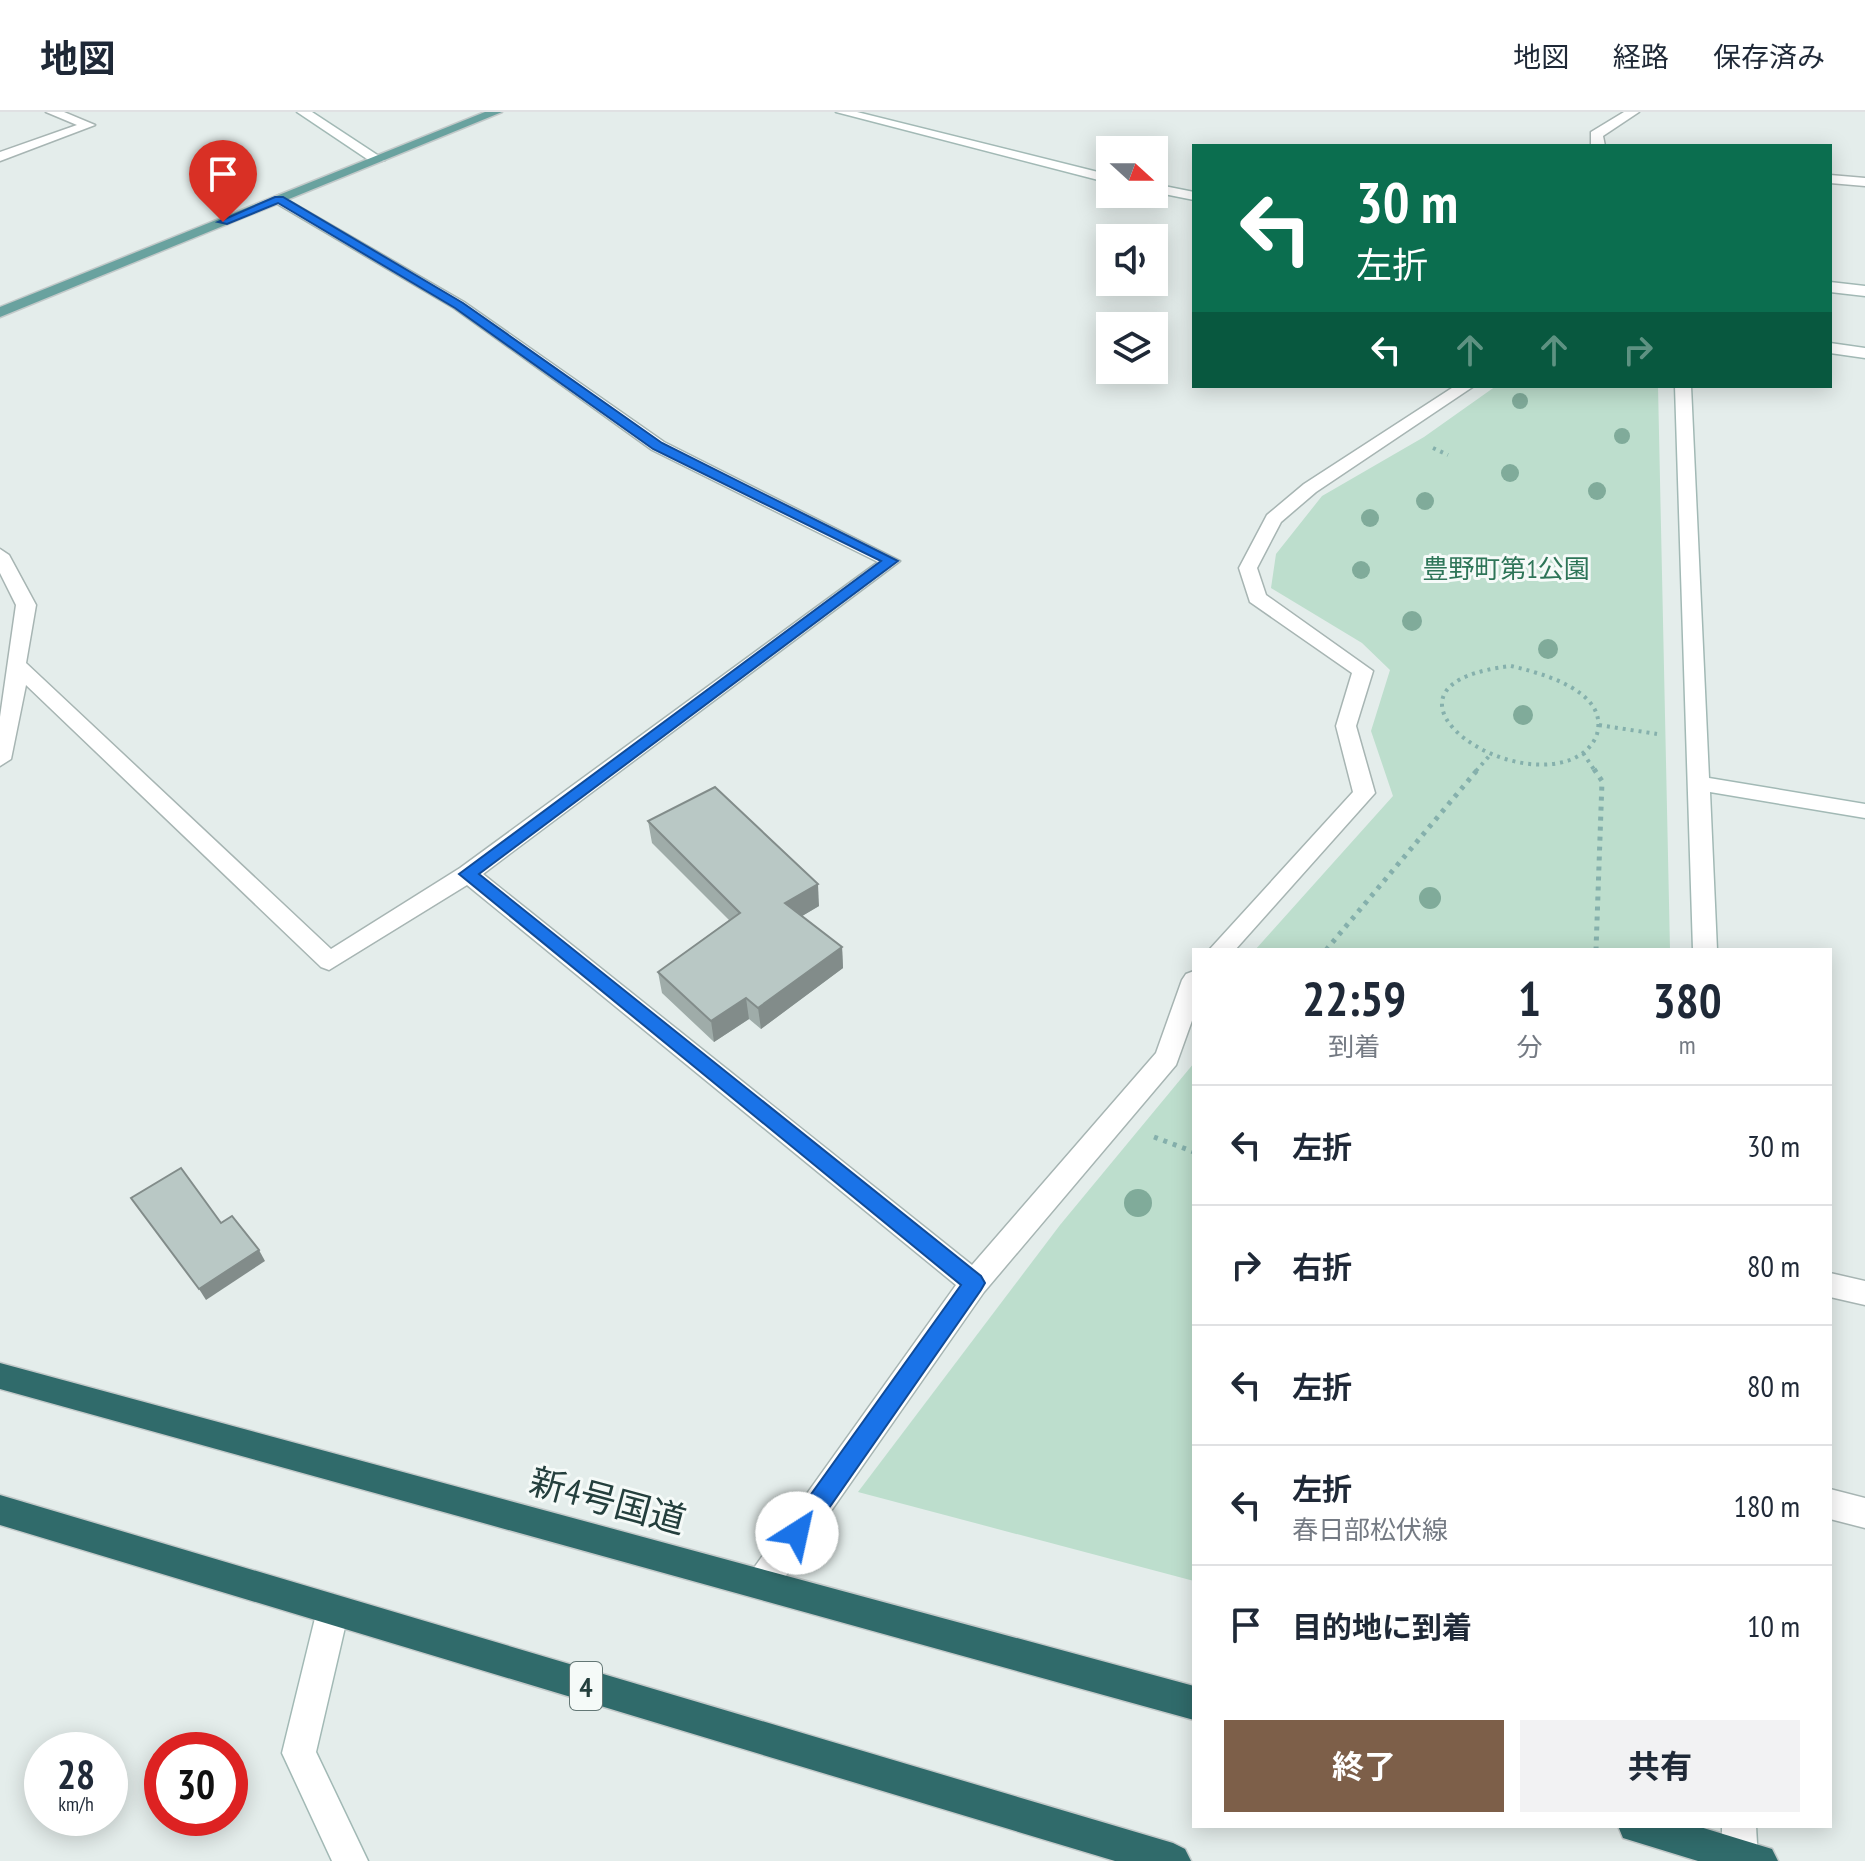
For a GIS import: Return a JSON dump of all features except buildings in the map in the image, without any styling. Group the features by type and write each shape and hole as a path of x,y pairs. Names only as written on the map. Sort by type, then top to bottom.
{"highway":[{"name":"新4号国道","path":"0,1376 1192,1702"},
{"name":"4","path":"0,1510 1173,1861"},
{"path":"1644,1828 1745,1851"}],"main road":[{"path":"0,312 496,112"}],"street":[{"path":"0,157 89,125 52,112"},
{"path":"303,112 378,160"},
{"path":"842,112 1096,176"},
{"path":"1598,144 1596,135 1633,112"},
{"path":"1832,179 1865,182"},
{"path":"1168,191 1192,196"},
{"path":"16,664 329,961 468,874 891,561 658,446 459,305 279,199"},
{"path":"1832,287 1865,291"},
{"path":"1832,348 1865,353"},
{"path":"1223,948 1364,793 1346,726 1363,671 1257,598 1248,568 1273,519 1310,488 1463,388"},
{"path":"1683,388 1705,948"},
{"path":"0,555 26,605 16,664 16,694 0,759"},
{"path":"1697,783 1865,811"},
{"path":"468,874 974,1283"},
{"path":"762,1583 974,1283 1167,1058 1192,986"},
{"path":"1832,1285 1865,1293"},
{"path":"1832,1505 1865,1513"},
{"path":"333,1610 299,1753 350,1861"}],"path":[{"path":"1511,666 1561,680 1593,708 1599,725 1595,740 1583,753 1564,761 1541,764 1490,755 1468,743 1451,728 1443,712 1443,697 1451,683 1477,670 1511,666"},
{"path":"1599,725 1664,735"},
{"path":"1583,753 1602,781 1596,948"},
{"path":"1328,948 1490,755"}],"green space":[{"name":"豊野町第1公園","path":"1493,388 1658,388 1670,948 1257,948 1393,796 1371,731 1390,670 1362,643 1271,588 1276,554 1322,496 1424,437"},
{"path":"1192,1065 1192,1580 858,1492 1060,1225"}],"route":[{"path":"223,222 279,199 459,305 658,446 891,561 468,874 974,1283 797,1533"}]}
